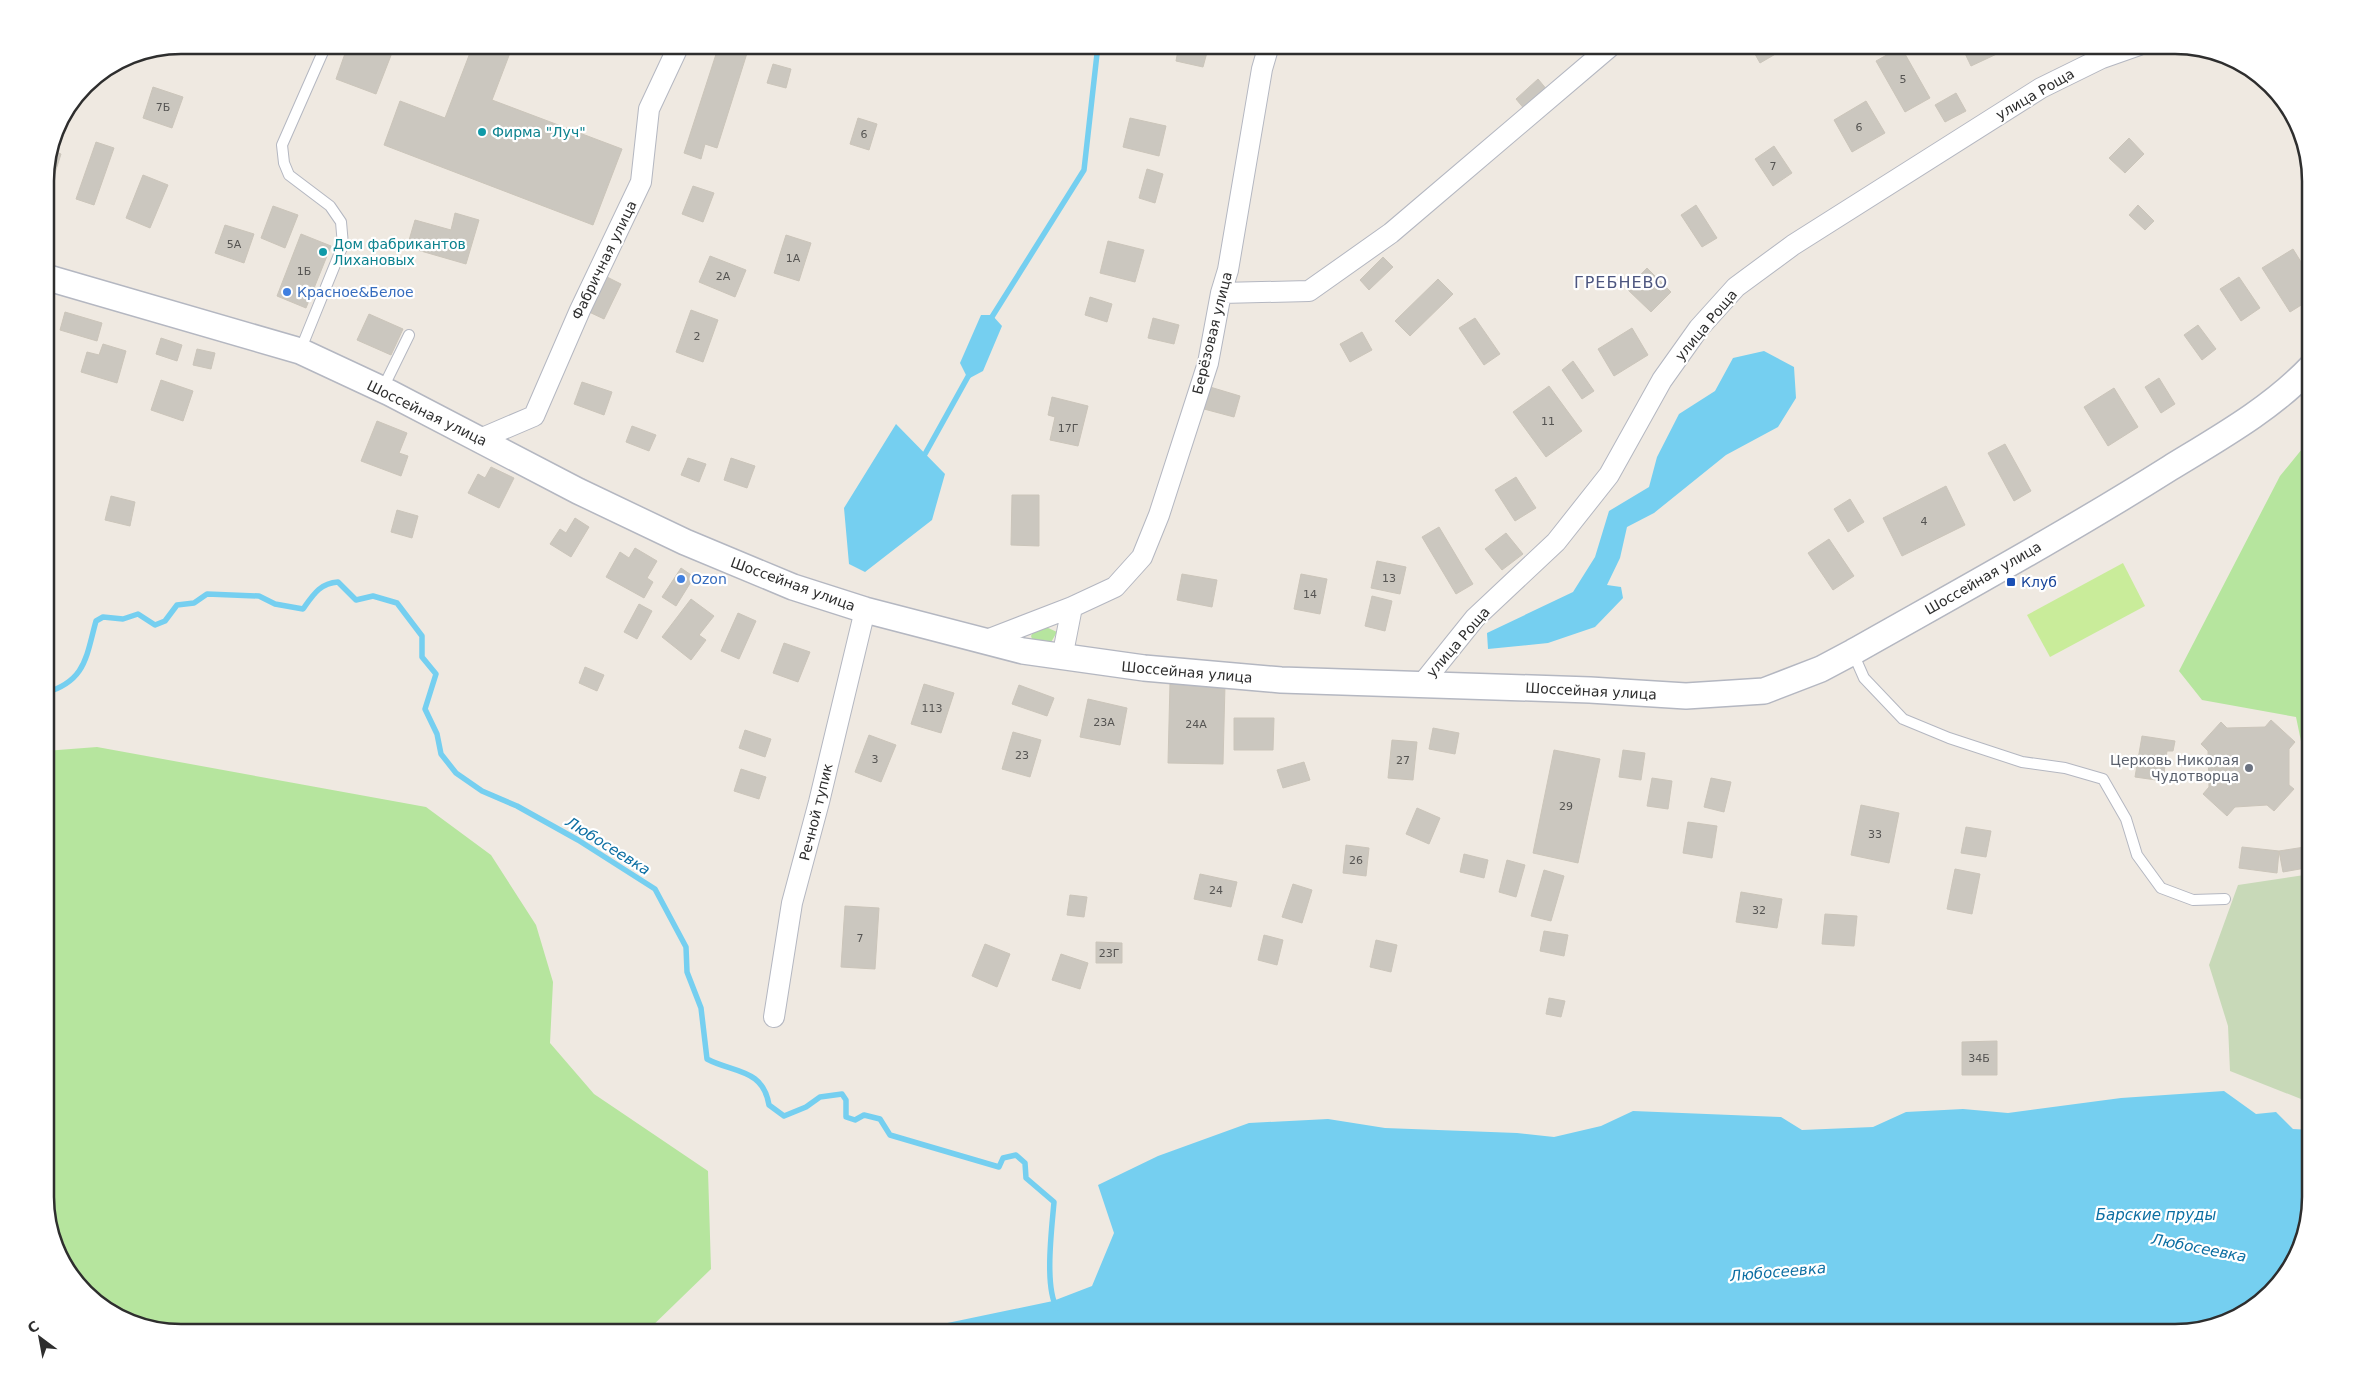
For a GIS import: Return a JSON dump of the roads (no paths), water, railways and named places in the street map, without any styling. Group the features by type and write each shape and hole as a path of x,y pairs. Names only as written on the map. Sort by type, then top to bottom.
{"street":[{"name":"Фабричная улица","path":"480,439 534,416 580,310 641,182 649,109 674,54"},
{"name":"Берёзовая улица","path":"984,641 1072,607 1115,587 1142,557 1159,515 1208,363 1221,293 1228,270 1262,69 1266,54"},
{"path":"1221,293 1310,292 1391,233 1601,54"},
{"name":"улица Роща","path":"1422,684 1475,618 1556,542 1604,483 1662,380 1699,328 1736,287 1793,245 2041,88 2113,54"},
{"name":"Шоссейная улица","path":"54,280 300,351 382,390 578,491 684,542 793,586 865,610 1023,651 1062,658 1144,668 1281,680 1590,690 1686,696 1764,691 1821,669 2113,504 2254,416 2302,377"},
{"path":"1062,658 1072,607"},
{"name":"Речной тупик","path":"774,1017 792,903 819,802 865,610"}],"lane":[{"path":"300,351 343,245 341,222 330,206 289,175 284,163 282,145 322,54"},
{"path":"382,390 409,335"},
{"path":"1852,652 1864,678 1904,719 1949,738 2022,762 2065,768 2103,779 2126,819 2137,855 2161,888 2193,900 2225,899"}],"water":[{"path":"981,315 992,315 1002,326 983,371 968,379 960,363"},
{"path":"1764,351 1794,367 1796,398 1778,427 1726,455 1654,513 1627,527 1620,558 1607,585 1621,587 1623,598 1595,627 1548,643 1488,649 1487,633 1573,592 1595,557 1609,511 1649,487 1657,457 1679,414 1715,391 1733,358"},
{"path":"896,424 945,474 932,520 865,572 849,564 844,508"},
{"name":"Барские пруды","path":"2224,1091 2256,1114 2276,1112 2293,1129 2302,1130 2301,1214 2293,1246 2276,1275 2265,1287 2253,1298 2224,1315 2192,1323 2175,1324 943,1324 1053,1301 1092,1286 1114,1233 1098,1185 1158,1156 1249,1123 1328,1119 1385,1128 1517,1133 1554,1137 1601,1126 1633,1111 1781,1117 1802,1130 1873,1127 1906,1112 1963,1109 2008,1113 2121,1098"}],"waterway":[{"path":"990,320 1084,170 1097,54"},
{"path":"925,454 970,373"},
{"name":"Любосеевка","path":"54,690 69,682 77,674 86,656 96,621 103,617 123,619 138,614 155,625 165,621 177,605 194,603 207,594 259,596 275,604 303,609 322,587 338,582 356,600 373,596 397,603 422,636 422,657 436,674 425,709 437,734 441,754 456,773 482,791 517,806 578,840 655,889 686,947 687,972 701,1008 707,1059 746,1073 754,1078 766,1093 769,1105 784,1116 806,1107 820,1097 842,1094 846,1100 846,1117 855,1120 864,1115 880,1119 890,1135 999,1167 1003,1158 1016,1155 1025,1163 1026,1178 1054,1202 1050,1272 1053,1298 1057,1308"}],"place":[{"name":"Фирма \"Луч\"","path":"482,132"},
{"name":"Дом фабрикантов Лихановых","path":"323,252"},
{"name":"Красное&Белое","path":"287,292"},
{"name":"Ozon","path":"681,579"},
{"name":"Клуб","path":"2011,582"},
{"name":"Церковь Николая Чудотворца","path":"2249,768"}],"district":[{"name":"ГРЕБНЕВО","path":"1621,282"}]}
